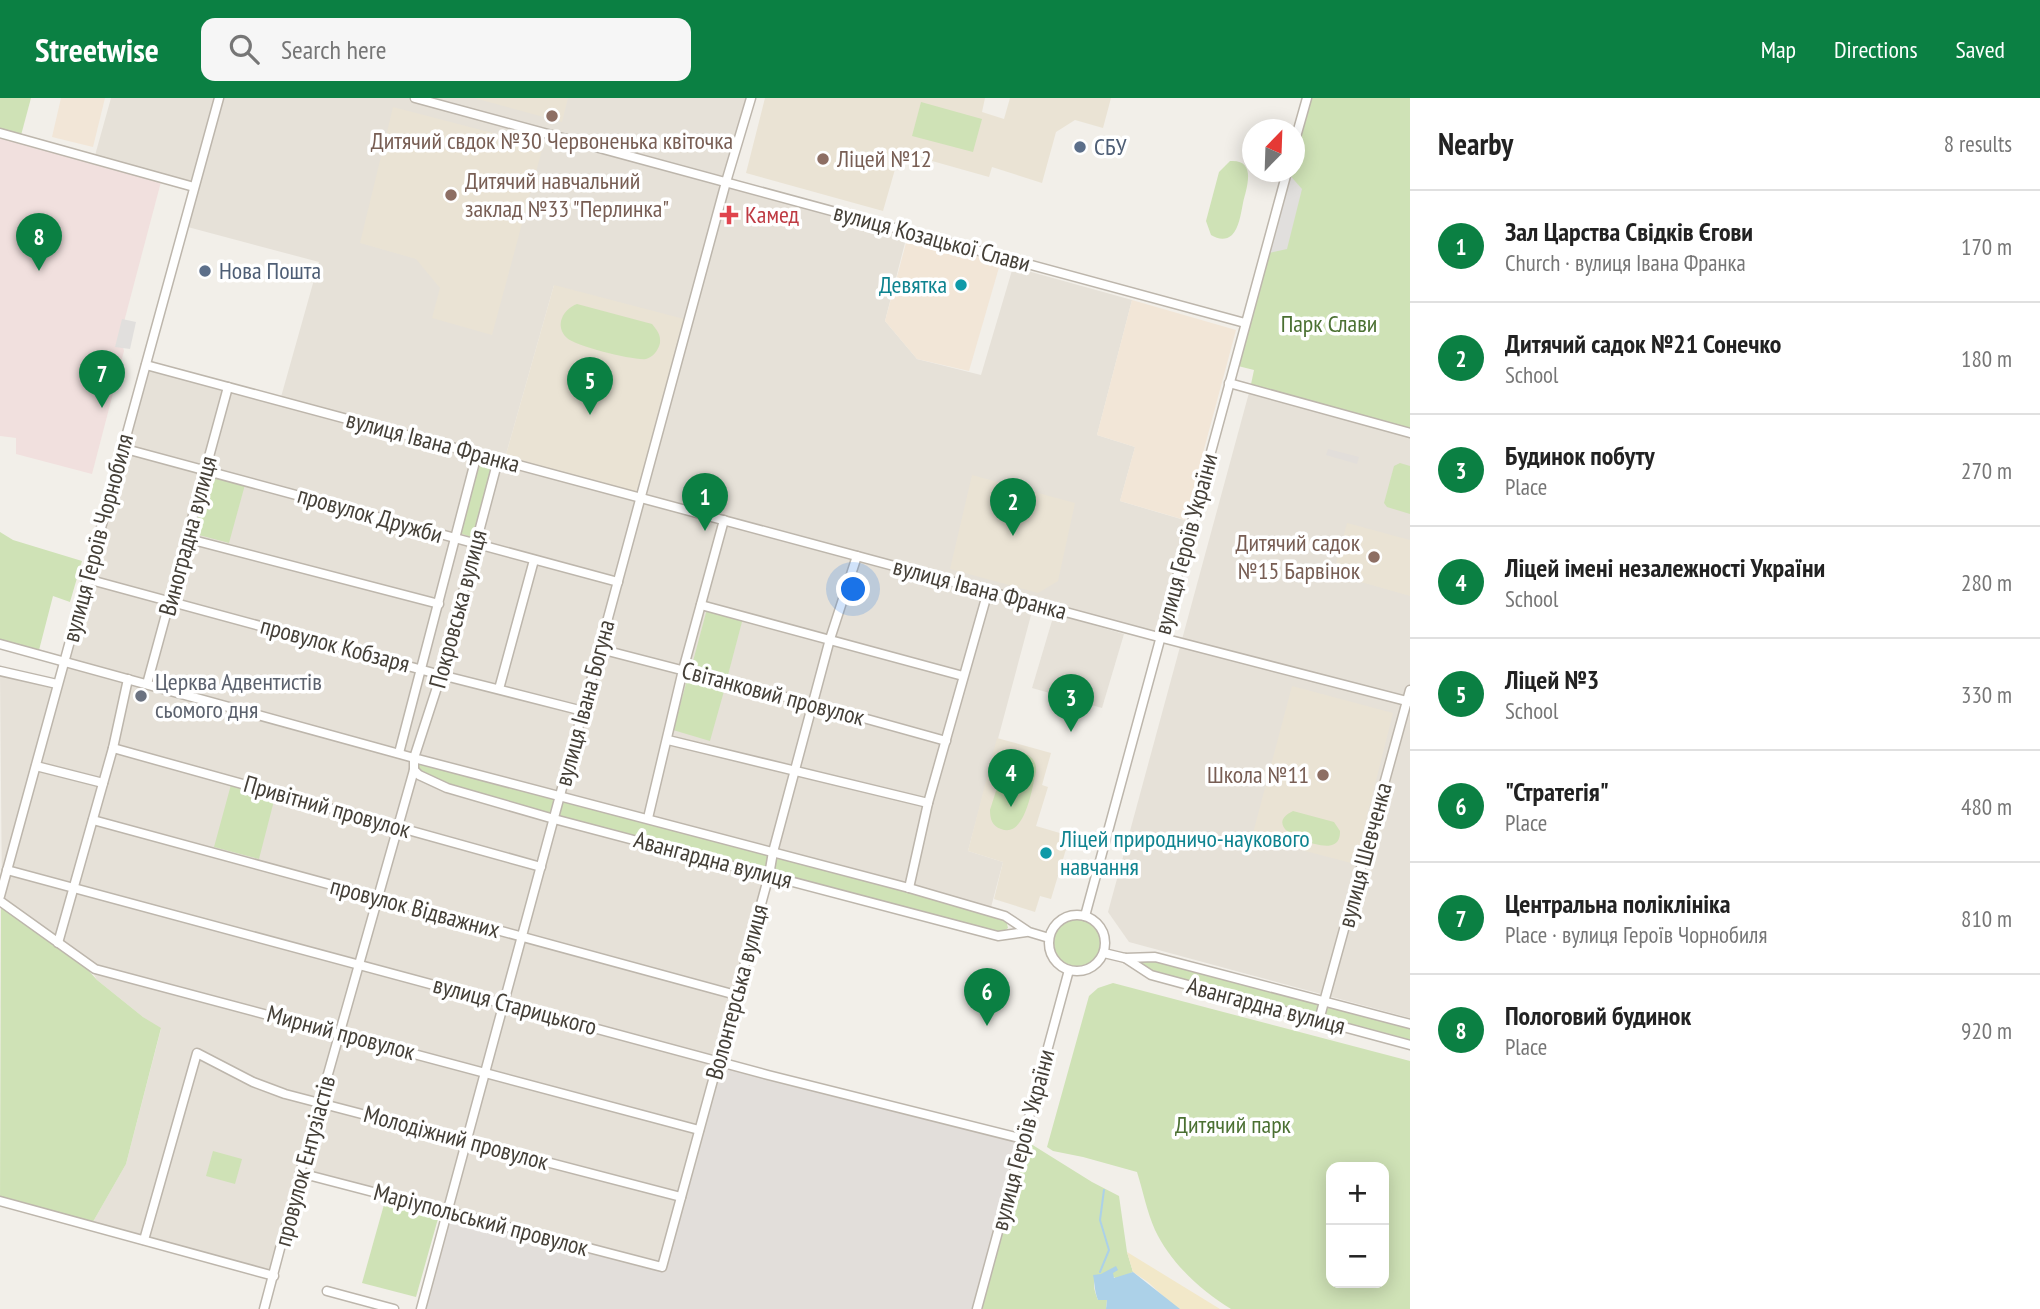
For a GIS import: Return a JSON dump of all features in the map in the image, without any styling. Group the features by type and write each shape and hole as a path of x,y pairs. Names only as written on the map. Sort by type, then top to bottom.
{"street":[{"name":"вулиця Героїв Чорнобиля","path":"0,899 219,98"},
{"name":"вулиця Козацької Слави","path":"415,98 1245,323"},
{"name":"вулиця Івана Богуна","path":"421,1309 751,98"},
{"path":"1301,119 1307,98"},
{"path":"0,133 194,187"},
{"name":"вулиця Героїв України","path":"1085,916 1284,182"},
{"name":"вулиця Івана Франка","path":"146,365 988,592 1408,701"},
{"path":"1229,383 1410,433"},
{"name":"Виноградна вулиця","path":"147,684 228,387"},
{"name":"провулок Дружби","path":"122,448 618,582"},
{"name":"Покровська вулиця","path":"399,753 477,454"},
{"name":"Покровська вулиця","path":"414,758 441,675 498,460"},
{"path":"648,818 724,520"},
{"path":"188,539 439,604"},
{"name":"Волонтерська вулиця","path":"662,1267 797,771 830,639 857,556"},
{"path":"499,690 534,560"},
{"name":"провулок Кобзаря","path":"87,579 583,711"},
{"path":"909,888 928,803 988,592"},
{"path":"701,605 963,676"},
{"name":"Авангардна вулиця","path":"0,644 414,758 909,888 1005,916 1029,932 1049,937"},
{"name":"Світанковий провулок","path":"600,649 946,741"},
{"path":"0,671 57,684"},
{"path":"58,943 113,748 128,679"},
{"name":"вулиця Шевченка","path":"1319,1020 1410,690"},
{"path":"668,740 928,803"},
{"name":"Привітний провулок","path":"113,748 541,867"},
{"path":"414,758 414,770"},
{"path":"36,766 103,783"},
{"name":"Авангардна вулиця","path":"414,770 447,788 554,819 998,936 1029,932"},
{"name":"провулок Ентузіастів","path":"264,1309 414,770"},
{"name":"провулок Відважних","path":"93,820 736,995"},
{"name":"вулиця Старицького","path":"7,870 718,1061 1023,1139"},
{"name":"Мирний провулок","path":"0,899 95,969 699,1130"},
{"path":"1085,916 1101,927 1105,940 1104,953 1090,968 1069,970 1053,958 1049,937 1055,926 1065,917 1085,916"},
{"name":"Авангардна вулиця","path":"1104,953 1125,958 1156,957 1410,1024"},
{"name":"Авангардна вулиця","path":"1125,958 1151,975 1410,1045"},
{"name":"вулиця Героїв України","path":"977,1309 1069,970"},
{"name":"Молодіжний провулок","path":"144,1240 197,1053 253,1082 285,1094 681,1196"},
{"name":"Маріупольський провулок","path":"300,1173 662,1267"},
{"path":"0,1201 274,1276"},
{"path":"327,1291 394,1309"}],"shaded area":[{"path":"61,98 105,98 93,147 52,137"},
{"path":"111,98 749,98 726,182 908,231 885,321 917,359 981,375 1013,267 1132,300 1097,435 1135,447 1120,501 1191,522 1161,638 1034,604 968,851 1003,862 990,911 415,758 415,778 435,788 769,875 662,1267 300,1173 274,1276 90,1227 126,1164 161,1029 97,980 86,961 2,900 0,670 56,684 148,368 640,498 554,285 505,458 281,397 319,262 184,226 194,187 94,159"},
{"name":"Дитячий свдок №30 Червоненька квіточка","path":"474,98 568,98 562,122"},
{"name":"Ліцей №12","path":"765,98 985,98 982,112 1004,119 1010,98 1111,98 1103,128 1075,120 1056,132 1042,183 992,167 989,177 900,152 883,211 746,173"},
{"name":"Дитячий навчальний заклад №33 \"Перлинка\"","path":"393,107 543,146 492,335 432,318 440,288 416,259 360,243"},
{"path":"0,133 162,178 120,337 124,351 92,474 16,454 16,438 0,436"},
{"path":"1284,182 1296,182 1302,189 1287,249 1264,254"},
{"path":"909,232 1002,257 969,371 917,359 885,321"},
{"path":"554,285 688,320 641,498 505,458"},
{"path":"1132,300 1236,330 1185,520 1120,501 1135,447 1097,435"},
{"path":"122,319 136,322 130,349 115,347"},
{"path":"1250,389 1410,433 1410,1018 1129,942 1108,912"},
{"path":"1328,449 1359,457 1357,464 1326,455"},
{"path":"972,475 1075,503 1058,581 1038,593 950,569"},
{"name":"Дитячий садок №15 Барвінок","path":"1347,523 1410,540 1410,596 1333,574"},
{"path":"1054,614 1124,634 1102,708 1032,688"},
{"name":"Школа №11","path":"1292,686 1393,713 1355,864 1252,837"},
{"path":"997,738 1051,753 1042,785 1048,787 1036,826 1070,836 1051,899 1040,896 1035,912 994,899 1003,862 968,851"},
{"path":"718,1061 1023,1139 977,1309 421,1309 447,1212 662,1267"}],"green space":[{"path":"0,98 31,98 20,139 0,133"},
{"name":"Парк Слави","path":"1308,98 1410,98 1410,433 1250,389 1254,370 1234,365 1284,182 1305,182 1305,119 1302,119"},
{"path":"921,102 982,119 973,152 912,136"},
{"path":"1230,161 1242,163 1242,182 1248,182 1236,228 1232,235 1222,239 1211,235 1206,221 1219,172"},
{"path":"577,304 652,324 660,338 658,349 651,357 640,359 605,352 572,341 563,333 561,323 564,314"},
{"path":"479,461 497,465 478,540 460,533"},
{"path":"1400,463 1410,466 1410,514 1387,507 1384,503 1394,466"},
{"path":"208,472 246,481 229,543 192,531"},
{"path":"0,532 13,540 82,561 70,602 53,596 38,654 0,643"},
{"path":"707,609 743,618 728,675 692,665"},
{"path":"689,673 726,684 710,741 673,730"},
{"path":"1021,752 1031,757 1036,765 1029,800 1022,820 1016,827 1001,829 992,822 990,810 1006,759"},
{"path":"414,758 1005,916 1008,928 998,936 554,819 419,775"},
{"path":"232,781 276,793 259,859 214,847"},
{"path":"1293,811 1334,822 1340,831 1338,841 1325,846 1294,836 1282,824 1284,818"},
{"path":"1,904 80,961 97,980 161,1028 126,1164 90,1227 0,1203"},
{"path":"1077,918 1094,926 1102,943 1094,960 1077,968 1060,960 1052,943 1060,926"},
{"path":"1155,957 1410,1024 1410,1045 1151,975 1125,958"},
{"name":"Дитячий парк","path":"1113,983 1410,1061 1410,1309 1231,1309 1198,1285 1161,1242 1152,1223 1137,1172 1053,1151 1047,1147 1089,996 1098,988"},
{"path":"1023,1139 1119,1196 1127,1252 1133,1272 1117,1279 1112,1276 1113,1273 1107,1272 1096,1280 1096,1295 1098,1300 1107,1300 1106,1309 977,1309"},
{"path":"213,1151 242,1159 235,1184 206,1176"},
{"path":"385,1201 439,1215 416,1297 362,1283"}],"sand":[{"path":"1127,1252 1220,1309 1180,1309 1174,1306 1133,1272"}],"water":[{"path":"1116,1266 1118,1270 1113,1273 1114,1278 1133,1272 1180,1309 1106,1309 1107,1300 1098,1300 1093,1275"}],"waterway":[{"path":"1100,1272 1109,1250 1100,1220 1104,1190"}],"place":[{"name":"Дитячий свдок №30 Червоненька квіточка","path":"552,116"},
{"name":"СБУ","path":"1080,147"},
{"name":"Ліцей №12","path":"823,159"},
{"name":"Дитячий навчальний заклад №33 \"Перлинка\"","path":"451,195"},
{"name":"Камед","path":"729,215"},
{"name":"Пологовий будинок","path":"39,271"},
{"name":"Нова Пошта","path":"205,271"},
{"name":"Девятка","path":"961,285"},
{"name":"Центральна поліклініка","path":"102,408"},
{"name":"Ліцей №3","path":"590,415"},
{"name":"Зал Царства Свідків Єгови","path":"705,531"},
{"name":"Дитячий садок №21 Сонечко","path":"1013,536"},
{"name":"Дитячий садок №15 Барвінок","path":"1374,557"},
{"name":"Церква Адвентистів сьомого дня","path":"141,696"},
{"name":"Будинок побуту","path":"1071,732"},
{"name":"Школа №11","path":"1323,775"},
{"name":"Ліцей імені незалежності України","path":"1011,807"},
{"name":"Ліцей природничо-наукового навчання","path":"1046,853"},
{"name":"\"Стратегія\"","path":"987,1026"}]}
